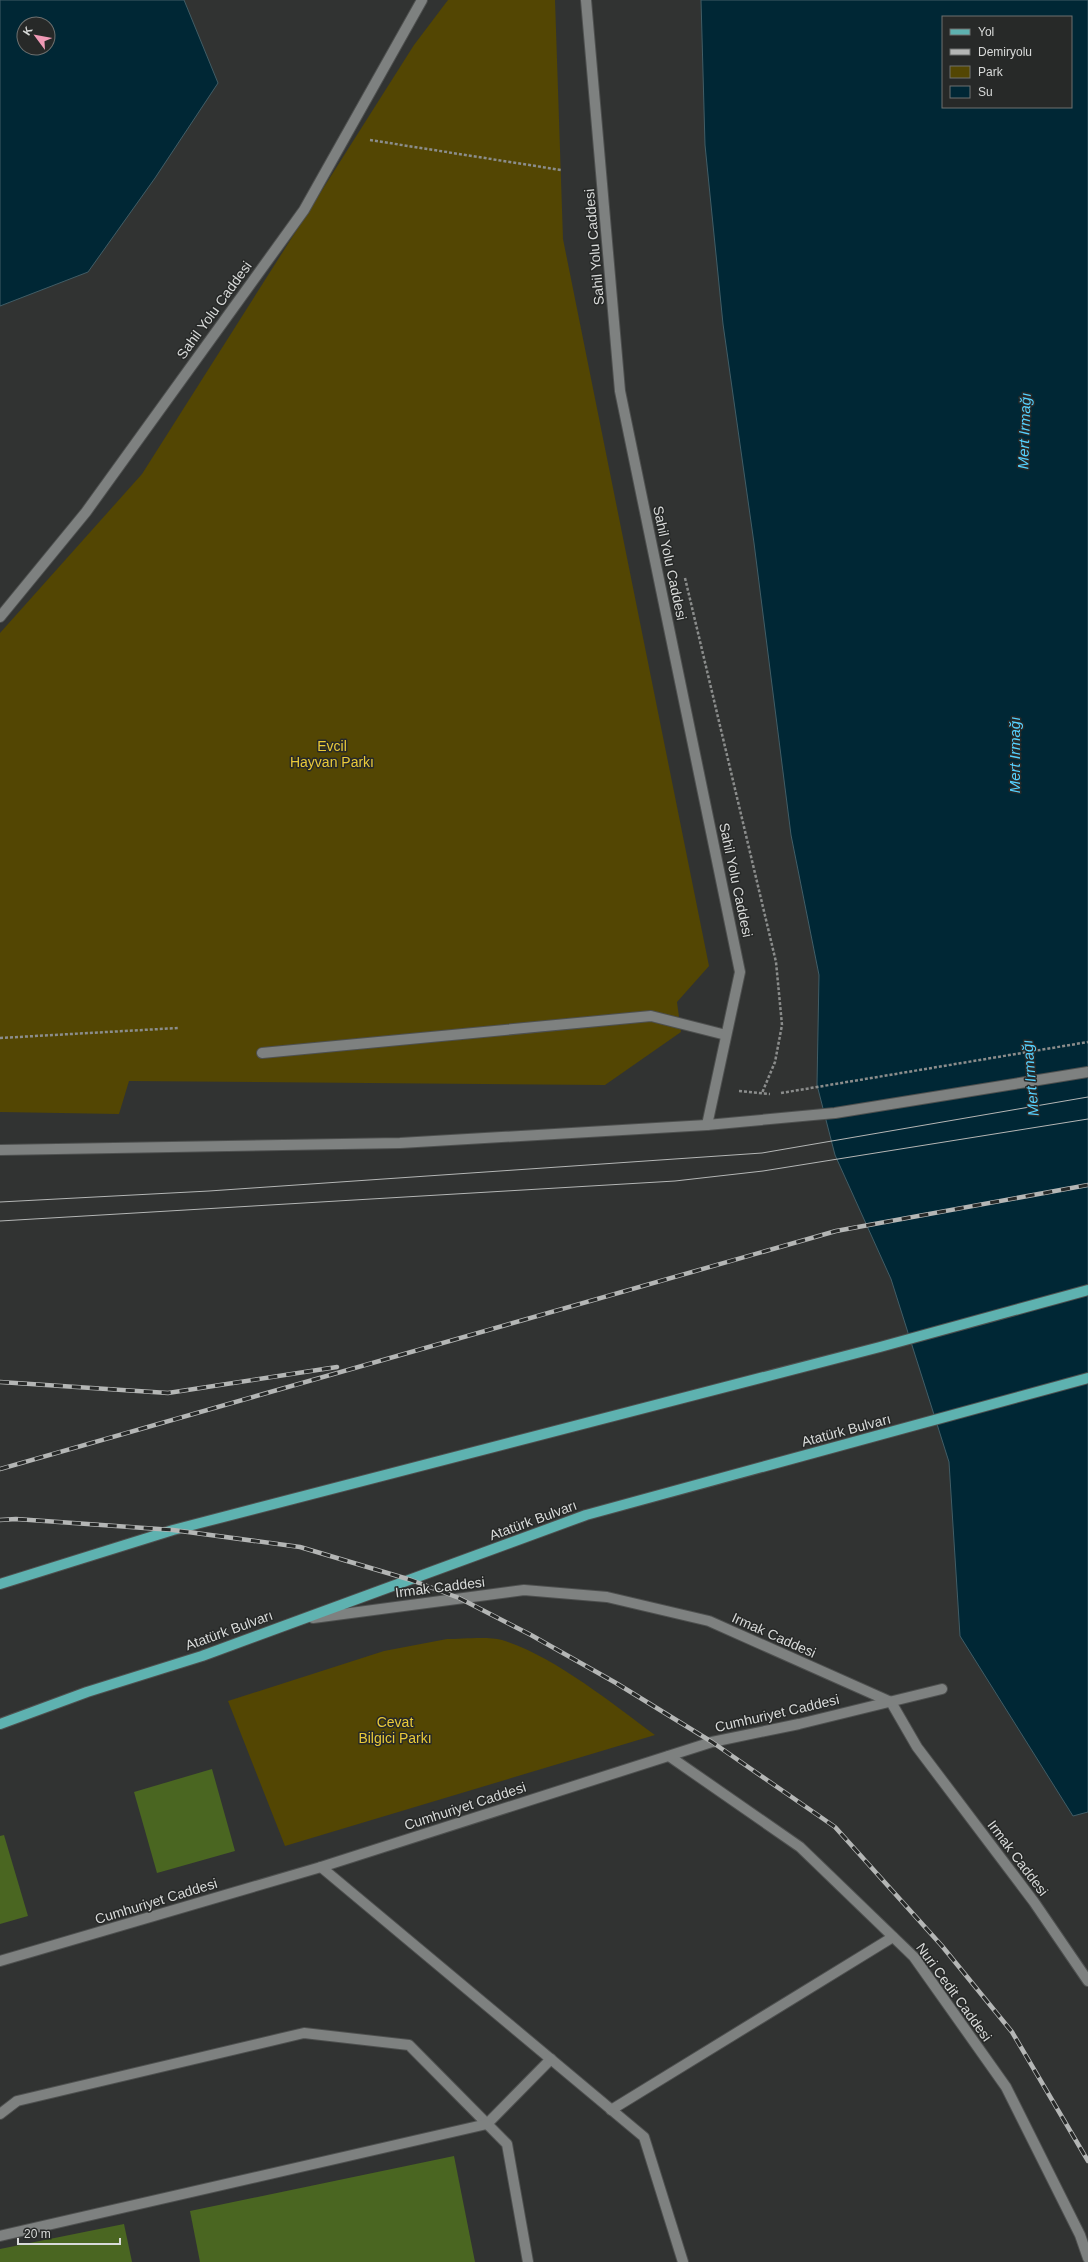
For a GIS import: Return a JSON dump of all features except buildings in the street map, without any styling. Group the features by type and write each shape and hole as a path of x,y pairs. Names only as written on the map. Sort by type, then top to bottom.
{"main road":[{"path":"0,1584 173,1530 880,1347 1088,1290"},
{"name":"Atatürk Bulvarı","path":"0,1724 87,1692 202,1656 586,1515 1088,1378"}],"street":[{"name":"Sahil Yolu Caddesi","path":"0,617 86,512 304,210 422,0"},
{"name":"Sahil Yolu Caddesi","path":"586,0 620,391 740,972 707,1125"},
{"path":"262,1053 651,1016 726,1035"},
{"path":"0,1150 400,1143 707,1125 778,1119 880,1106 1088,1072"},
{"name":"Irmak Caddesi","path":"303,1619 524,1590 607,1597 709,1621 891,1702 917,1747 1034,1902 1088,1981"},
{"name":"Cumhuriyet Caddesi","path":"0,1961 321,1867 712,1742 891,1702 942,1689"},
{"name":"Nuri Cedit Caddesi","path":"669,1756 800,1847 914,1957 1006,2087 1080,2235 1088,2258"},
{"path":"321,1867 644,2137 684,2262"},
{"path":"611,2110 893,1937"},
{"path":"0,2114 17,2101 304,2033 409,2045 507,2144 528,2262"},
{"path":"0,2236 487,2124 551,2059"}],"path":[{"path":"363,139 561,170"},
{"path":"683,570 776,962 782,1025 775,1062 762,1093"},
{"path":"0,1038 178,1028"},
{"path":"779,1093 1088,1042"}],"green space":[{"name":"Evcil Hayvan Parkı","path":"448,0 555,0 563,239 709,966 677,1002 681,1032 605,1085 129,1081 119,1114 0,1112 0,633 142,474 414,45"},
{"name":"Cevat Bilgici Parkı","path":"447,1639 496,1639 521,1647 561,1668 581,1681 655,1735 285,1846 228,1701 384,1651"}],"water":[{"path":"0,0 184,0 218,83 155,178 88,272 0,306"},
{"name":"Mert Irmağı","path":"701,0 1088,0 1088,1812 1073,1816 960,1636 949,1462 891,1279 835,1155 817,1085 819,975 791,835 754,543 723,324 705,145"}],"tram line":[{"path":"0,1202 209,1191 762,1153 1088,1097"},
{"path":"0,1221 675,1181 763,1171 1088,1119"}],"railway":[{"path":"0,1469 836,1231 1088,1185"},
{"path":"0,1382 168,1393 337,1367"},
{"path":"0,1520 16,1519 173,1530 300,1547 411,1580 459,1598 531,1635 616,1683 712,1742 835,1827 942,1946 1012,2032 1088,2161"}]}
